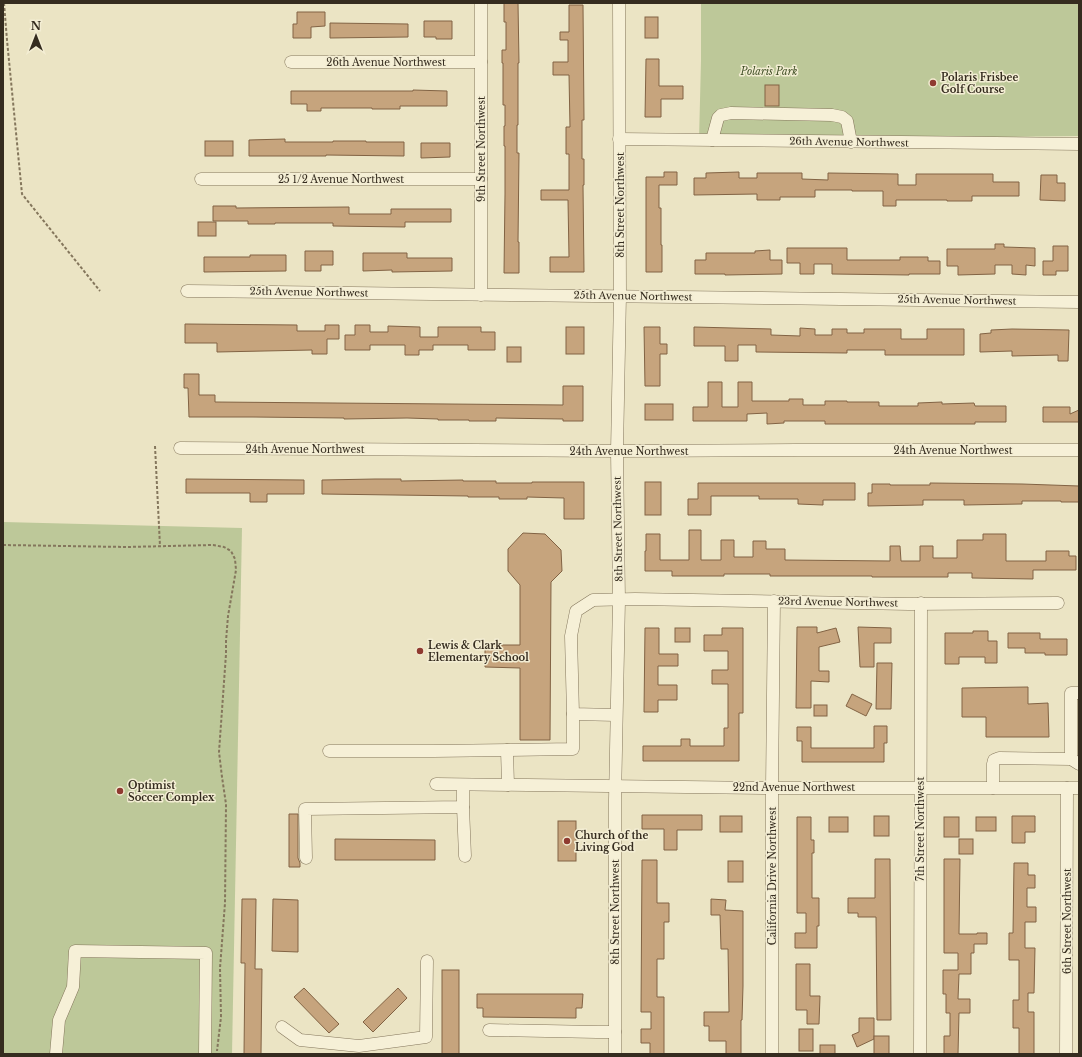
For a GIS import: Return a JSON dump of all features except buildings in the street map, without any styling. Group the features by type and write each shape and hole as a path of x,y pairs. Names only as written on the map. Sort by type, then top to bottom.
{"street":[{"name":"9th Street Northwest","path":"481,3 481,295"},
{"name":"8th Street Northwest","path":"615,1054 615,786 618,600 617,451 620,295 619,3"},
{"name":"26th Avenue Northwest","path":"291,62 481,62"},
{"path":"712,140 718,118 721,115 731,113 832,115 842,117 847,120 851,142"},
{"name":"26th Avenue Northwest","path":"620,139 1079,144"},
{"name":"25 1/2 Avenue Northwest","path":"201,178 481,179"},
{"name":"25th Avenue Northwest","path":"187,291 481,295 620,295 1079,302"},
{"name":"24th Avenue Northwest","path":"180,448 617,451 1079,450"},
{"name":"23rd Avenue Northwest","path":"507,750 573,749 571,636 576,611 593,600 1058,603"},
{"name":"California Drive Northwest","path":"772,1054 774,601"},
{"name":"7th Street Northwest","path":"920,1054 921,603"},
{"path":"993,788 993,764 994,760 999,758 1075,762 1071,693 1079,693"},
{"path":"573,714 616,715"},
{"path":"329,750 507,750 508,785"},
{"name":"22nd Avenue Northwest","path":"436,784 772,788 1073,788"},
{"path":"463,785 464,856"},
{"name":"6th Street Northwest","path":"1066,1054 1073,788"},
{"path":"306,858 305,809 463,807"},
{"path":"56,1054 59,1020 73,987 75,951 206,953 206,1054"},
{"path":"282,1027 300,1040 355,1050 359,1046 426,1037 427,961"},
{"path":"489,1030 615,1032"}],"path":[{"path":"4,3 7,48 22,194 100,291"},
{"path":"155,446 160,546"},
{"path":"3,545 126,547 213,545 224,547 231,551 235,559 236,570 228,616 219,752 226,804 225,903 220,968 221,1017 217,1054"}],"green space":[{"name":"Polaris Park","path":"701,3 1079,3 1079,136 699,140"},
{"name":"Optimist Soccer Complex","path":"3,522 242,528 232,1054 3,1054"}],"place":[{"name":"Polaris Frisbee Golf Course","path":"933,83"},
{"name":"Lewis & Clark Elementary School","path":"420,651"},
{"name":"Optimist Soccer Complex","path":"120,791"},
{"name":"Church of the Living God","path":"567,841"}]}
